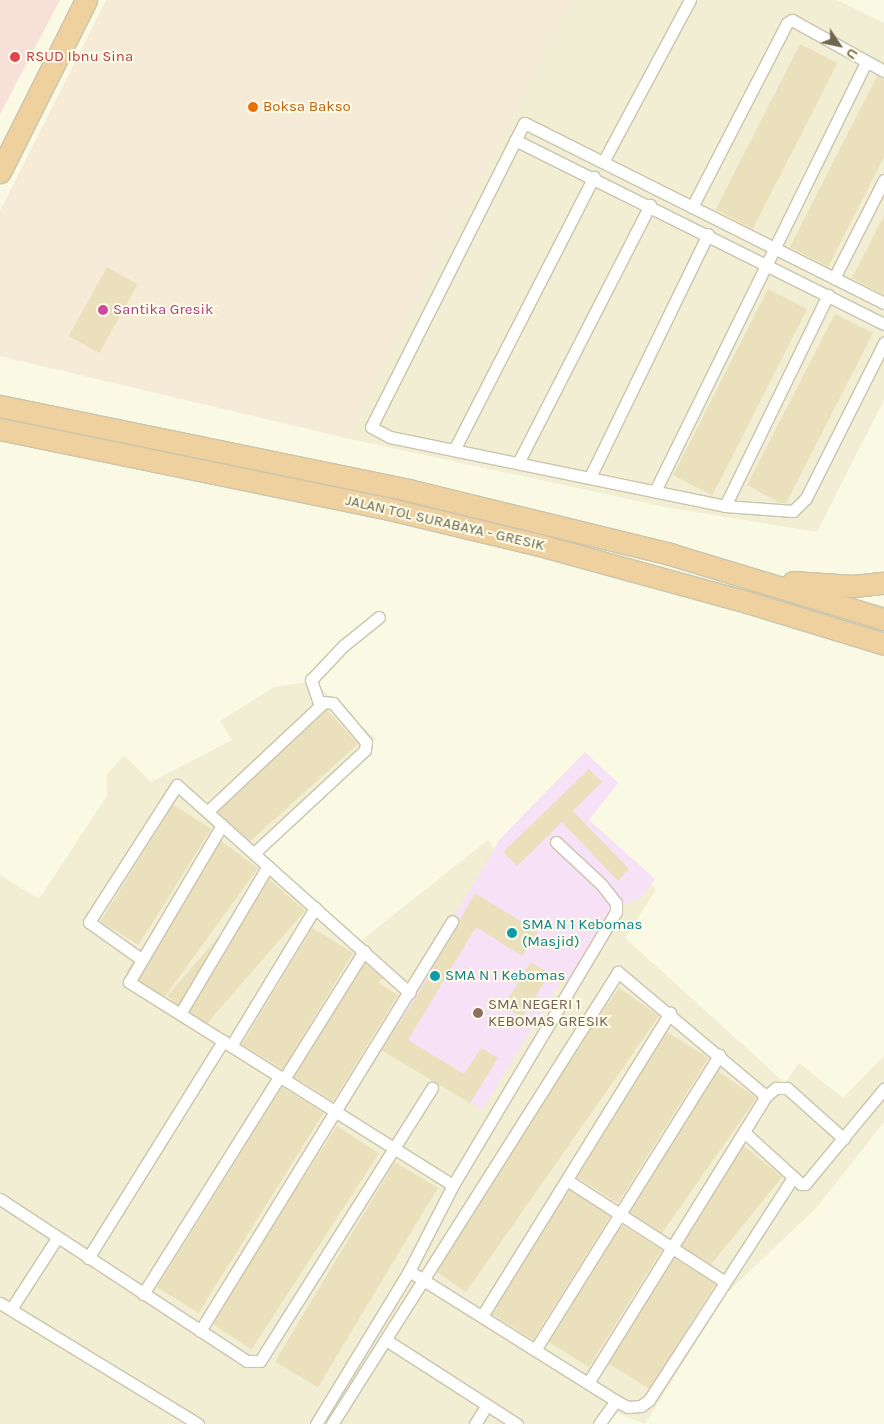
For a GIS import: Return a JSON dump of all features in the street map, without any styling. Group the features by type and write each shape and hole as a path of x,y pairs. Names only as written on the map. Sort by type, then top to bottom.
{"highway":[{"path":"0,141 72,0"},
{"path":"0,172 86,0"},
{"name":"JALAN TOL SURABAYA - GRESIK","path":"0,406 408,490 670,554 884,619"},
{"name":"JALAN TOL SURABAYA - GRESIK","path":"0,429 375,506 530,543 747,602 884,644"},
{"path":"758,580 853,586 884,583"}],"street":[{"path":"603,162 690,0"},
{"path":"692,207 787,23 792,20 884,71"},
{"path":"655,491 866,62"},
{"path":"884,303 524,123 371,425 374,430 390,437 725,506 793,511 800,506 884,343"},
{"path":"515,140 594,177 884,324"},
{"path":"454,450 594,177"},
{"path":"834,278 884,180"},
{"path":"518,463 650,205"},
{"path":"590,477 708,234"},
{"path":"725,506 828,296"},
{"path":"320,706 312,680 343,646 379,617"},
{"path":"208,811 320,706 332,703 367,746 254,853"},
{"path":"141,959 88,922 173,787 181,785 268,866 410,992"},
{"path":"222,824 129,982 453,1186"},
{"path":"316,1424 409,1271 453,1186 616,912 616,903 602,885 556,842"},
{"path":"180,1014 268,866"},
{"path":"88,1258 315,908"},
{"path":"200,1331 452,922"},
{"path":"143,1294 364,951"},
{"path":"332,1424 618,972 623,973 766,1096"},
{"path":"482,1316 670,1013"},
{"path":"535,1350 621,1215 719,1055"},
{"path":"0,1199 247,1361 260,1361 432,1088"},
{"path":"588,1383 745,1133 766,1096 776,1088 786,1088 844,1138"},
{"path":"745,1133 801,1184 808,1183 884,1089"},
{"path":"409,1271 616,1401 628,1407 641,1406 649,1400 793,1177"},
{"path":"567,1180 725,1282"},
{"path":"11,1309 57,1238"},
{"path":"0,1303 198,1424"},
{"path":"386,1340 517,1424"},
{"path":"598,1424 616,1401"},
{"path":"475,1424 487,1405"}],"shaded area":[{"name":"RSUD Ibnu Sina","path":"0,0 60,0 0,114"},
{"path":"106,0 573,0 346,438 0,356 0,211"},
{"path":"573,0 837,0 884,23 884,400 817,532 665,507 346,438"},
{"path":"313,681 376,739 258,851 358,943 488,840 496,852 580,812 656,890 625,938 785,1083 799,1063 843,1098 884,1056 884,1122 817,1207 727,1293 645,1424 610,1410 600,1424 0,1424 0,875 39,899 107,796 107,775 124,755 151,782 232,740 220,721 274,687"},
{"path":"585,752 618,783 589,820 655,879 640,899 610,909 591,949 568,983 563,978 482,1110 381,1040 500,839"}],"building":[{"path":"800,44 837,63 753,229 716,210"},
{"path":"877,76 884,80 884,157 828,267 790,247"},
{"path":"884,216 884,295 852,278"},
{"name":"Santika Gresik","path":"107,267 138,284 99,353 69,336"},
{"path":"768,289 807,309 712,495 673,475"},
{"path":"835,314 873,333 786,503 780,503 747,485"},
{"path":"327,710 358,744 247,844 216,810"},
{"path":"589,769 602,782 573,811 629,869 618,881 562,822 517,866 503,852"},
{"path":"173,805 211,829 139,945 100,921"},
{"path":"221,841 258,868 164,998 126,971"},
{"path":"269,879 305,910 204,1027 167,996"},
{"path":"475,893 538,932 522,956 476,927 408,1040 464,1074 481,1048 498,1058 470,1103 381,1050 416,998"},
{"path":"312,928 353,953 283,1069 242,1045"},
{"name":"SMA N 1 Kebomas","path":"531,962 550,974 522,1018 503,1006"},
{"path":"365,963 382,978 379,983 398,995 333,1101 294,1077"},
{"path":"619,988 659,1016 466,1292 426,1264"},
{"path":"667,1032 709,1058 618,1203 576,1177"},
{"path":"718,1071 757,1098 661,1234 623,1207"},
{"path":"282,1087 324,1113 198,1313 157,1287"},
{"path":"337,1126 379,1153 251,1349 210,1322"},
{"path":"744,1146 782,1177 708,1268 670,1237"},
{"path":"395,1162 438,1188 318,1387 275,1362"},
{"path":"569,1190 611,1216 533,1340 492,1314"},
{"path":"622,1225 662,1250 589,1367 549,1342"},
{"path":"674,1258 716,1284 650,1389 608,1363"}],"place":[{"name":"RSUD Ibnu Sina","path":"15,57"},
{"name":"Boksa Bakso","path":"253,107"},
{"name":"Santika Gresik","path":"103,310"},
{"name":"SMA N 1 Kebomas (Masjid)","path":"512,933"},
{"name":"SMA N 1 Kebomas","path":"435,976"},
{"name":"SMA NEGERI 1 KEBOMAS GRESIK","path":"478,1013"}]}
